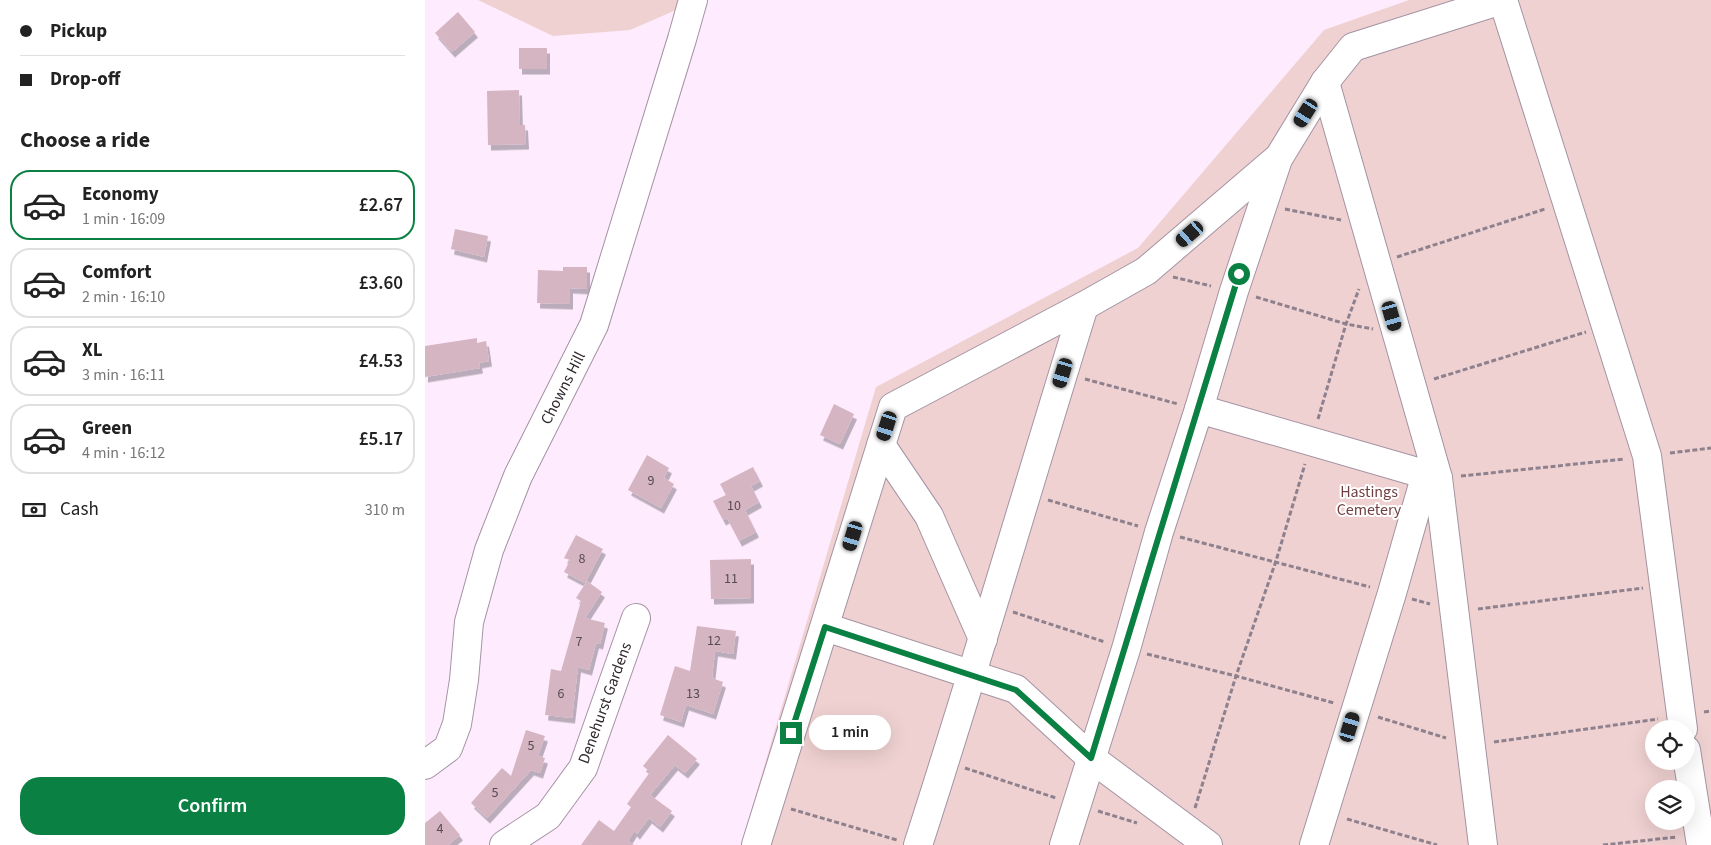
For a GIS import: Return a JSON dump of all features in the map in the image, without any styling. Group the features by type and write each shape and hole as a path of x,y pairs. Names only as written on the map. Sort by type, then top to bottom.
{"street":[{"name":"Chowns Hill","path":"425,765 448,748 457,724 464,680 469,622 489,550 518,476 594,325 693,0"},
{"path":"1064,845 1126,649 1159,532 1199,409 1234,291 1278,159 1325,82 1353,47 1503,0 1647,456 1682,720"},
{"path":"1325,82 1412,386 1432,476 1455,612 1483,845"},
{"path":"755,845 893,407 1146,271 1278,159"},
{"path":"911,844 972,676 1084,306"},
{"path":"1199,409 1432,476"},
{"path":"881,445 929,516 983,639"},
{"path":"1314,845 1391,593 1432,476"},
{"name":"Denehurst Gardens","path":"504,845 548,816 583,768 636,618"},
{"path":"825,627 1016,690 1091,758 1198,837"},
{"path":"1689,770 1700,840"}],"path":[{"path":"1377,263 1567,202"},
{"path":"1263,205 1365,224"},
{"path":"1146,271 1234,291 1346,324 1397,334"},
{"path":"1198,837 1236,676 1276,562 1346,324 1360,288"},
{"path":"1412,386 1607,325"},
{"path":"1063,373 1199,409"},
{"path":"1432,476 1647,456 1711,448"},
{"path":"1026,493 1159,532 1391,593 1455,612 1665,585"},
{"path":"994,605 1126,649 1236,676 1356,710 1471,746 1645,726"},
{"path":"1687,720 1711,711"},
{"path":"768,803 911,844"},
{"path":"1325,812 1436,845"},
{"path":"1603,845 1700,840"}],"green space":[{"path":"478,0 680,0 676,10 630,30 553,36"},
{"name":"Hastings Cemetery","path":"1409,0 1711,0 1711,845 741,845 876,387 1138,248 1324,30"}],"building":[{"path":"458,12 475,32 452,52 435,33"},
{"path":"519,48 547,48 547,69 519,69"},
{"path":"519,90 520,125 525,125 526,144 488,145 487,91"},
{"path":"455,229 488,236 484,257 451,249"},
{"path":"563,267 587,267 587,289 570,288 570,304 537,303 538,270 563,271"},
{"path":"477,338 477,343 486,341 489,361 479,363 480,368 425,377 425,346"},
{"path":"834,404 854,414 840,444 820,435"},
{"path":"647,455 669,468 664,478 674,484 661,508 628,490"},
{"path":"753,467 760,481 751,486 759,502 745,510 756,532 739,541 727,518 723,520 713,501 726,495 720,484"},
{"path":"576,535 603,549 585,583 564,572 570,560 564,558"},
{"path":"751,559 751,598 711,599 710,560"},
{"path":"587,581 602,592 585,618 605,623 600,644 596,643 589,670 578,667 572,718 545,715 551,669 561,671 581,601 576,598"},
{"path":"697,626 736,631 733,654 715,651 712,678 723,682 713,714 686,705 681,722 660,715 675,666 690,671"},
{"path":"526,730 545,736 538,756 545,758 540,773 531,770 487,818 471,803 502,768 511,776"},
{"path":"668,735 697,759 685,773 675,765 650,795 672,811 660,827 649,818 637,834 634,831 628,841 634,845 581,845 599,820 614,831 631,807 627,804 650,772 643,766"},
{"path":"440,811 460,835 448,845 425,845 425,823"}],"route":[{"path":"791,733 825,627 1016,690 1091,758 1126,649 1159,532 1199,409 1239,274"}]}
